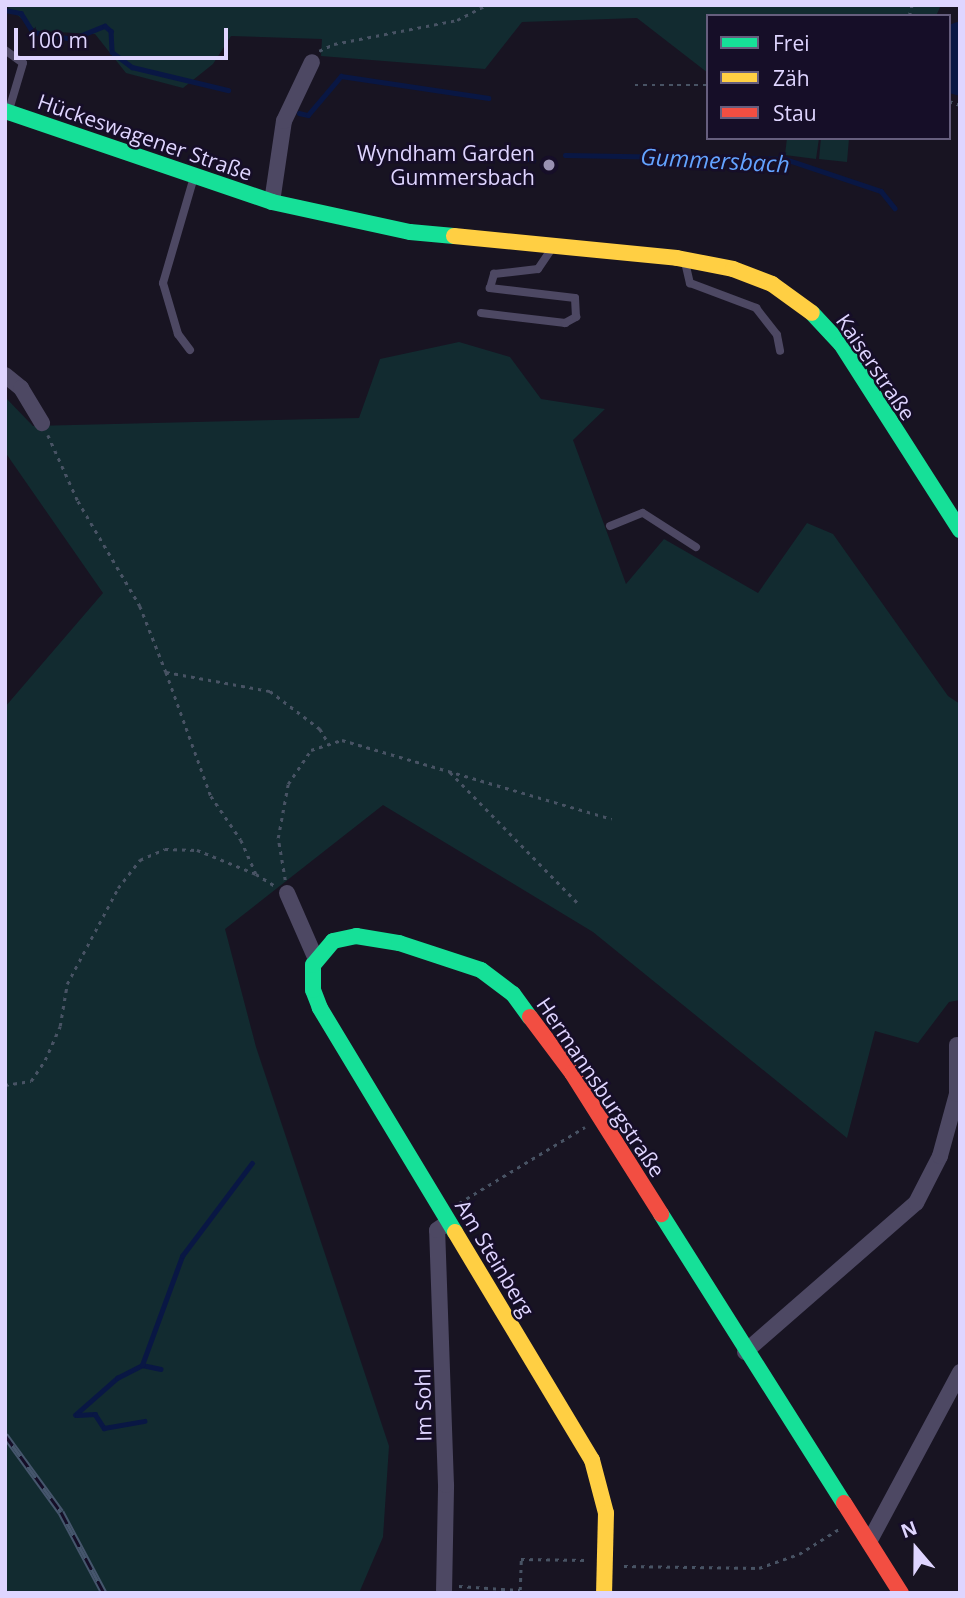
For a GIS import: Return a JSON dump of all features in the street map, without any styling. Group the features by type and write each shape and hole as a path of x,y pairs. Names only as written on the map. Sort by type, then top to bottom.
{"street":[{"name":"Hückeswagener Straße","path":"272,202 284,121 312,62"},
{"name":"Hückeswagener Straße","path":"7,112 272,202 411,232 600,250"},
{"name":"Kaiserstraße","path":"600,250 733,269 800,300 841,344 960,530"},
{"path":"5,375 21,388 42,423"},
{"path":"287,893 315,957"},
{"name":"Hermannsburgstraße","path":"315,957 333,941 356,936 399,943 481,970 513,994 542,1029 600,1118 901,1593"},
{"name":"Am Steinberg","path":"315,957 311,974 320,1008 592,1460 606,1513 604,1593"},
{"path":"746,1352 916,1203 940,1156 957,1094 957,1045"},
{"name":"Im Sohl","path":"444,1589 437,1230 446,1217"},
{"path":"869,1542 960,1371"}],"lane":[{"path":"5,50 23,63 7,112"},
{"path":"190,351 178,334 163,283 194,177"},
{"path":"481,313 565,323 576,317 575,298 490,288 494,274 538,269 554,246"},
{"path":"684,260 690,283 756,308 777,335 780,351"},
{"path":"610,526 643,513 696,547"}],"path":[{"path":"312,62 317,53 334,44 457,20 486,5"},
{"path":"635,85 706,85"},
{"path":"42,423 78,501 140,606 211,796 241,840 256,874"},
{"path":"166,671 270,691 320,729 329,744"},
{"path":"287,893 278,838 288,784 311,750 342,740 612,819"},
{"path":"447,770 579,904"},
{"path":"5,1085 31,1081 45,1060 60,1026 67,984 118,888 140,860 165,849 197,850 256,874 287,893"},
{"path":"446,1217 600,1118"},
{"path":"444,1589 520,1590 522,1559 706,1570 759,1567 799,1554 853,1518"}],"green space":[{"path":"5,5 941,5 937,14 706,14 706,71 637,18 522,22 485,69 321,56 322,39 231,36 213,64 183,88 126,73 95,34 37,31"},
{"path":"787,140 819,140 816,159 785,155"},
{"path":"821,140 849,140 847,162 819,159"},
{"path":"459,342 510,357 541,399 605,409 573,440 626,584 664,539 758,593 807,523 833,534 948,696 960,704 960,1000 949,1002 918,1043 875,1031 847,1138 593,932 383,805 225,929 256,1047 389,1446 383,1537 359,1593 5,1593 5,707 103,593 5,452 5,397 33,426 359,418 380,359"}],"water":[{"path":"960,23 960,96 951,94 951,24"}],"waterway":[{"name":"Gummersbach","path":"5,10 21,13 33,32 72,39 105,26 111,31 112,52 132,67 228,90"},
{"name":"Gummersbach","path":"299,113 308,115 341,76 488,98"},
{"name":"Gummersbach","path":"514,155 533,160"},
{"name":"Gummersbach","path":"565,155 785,159 881,191 895,208"},
{"path":"75,1415 117,1378 142,1365 182,1256 252,1163"},
{"path":"142,1365 161,1369"},
{"path":"77,1415 95,1414 104,1428 144,1421"}],"railway":[{"path":"5,1435 61,1512 104,1593"}],"traffic: fast":[{"path":"5,111 272,202 410,232 454,236"},
{"path":"812,313 841,344 960,530"},
{"path":"455,1232 320,1008 313,990 313,965 333,941 356,936 399,943 481,970 513,994 530,1017"},
{"path":"661,1214 844,1503"}],"traffic: slow":[{"path":"454,236 677,258 733,269 772,284 812,313"},
{"path":"455,1232 592,1460 606,1513 604,1593"}],"traffic: jam":[{"path":"530,1017 572,1073 661,1214"},
{"path":"844,1503 901,1593"}],"place":[{"name":"Wyndham Garden Gummersbach","path":"549,165"}]}
